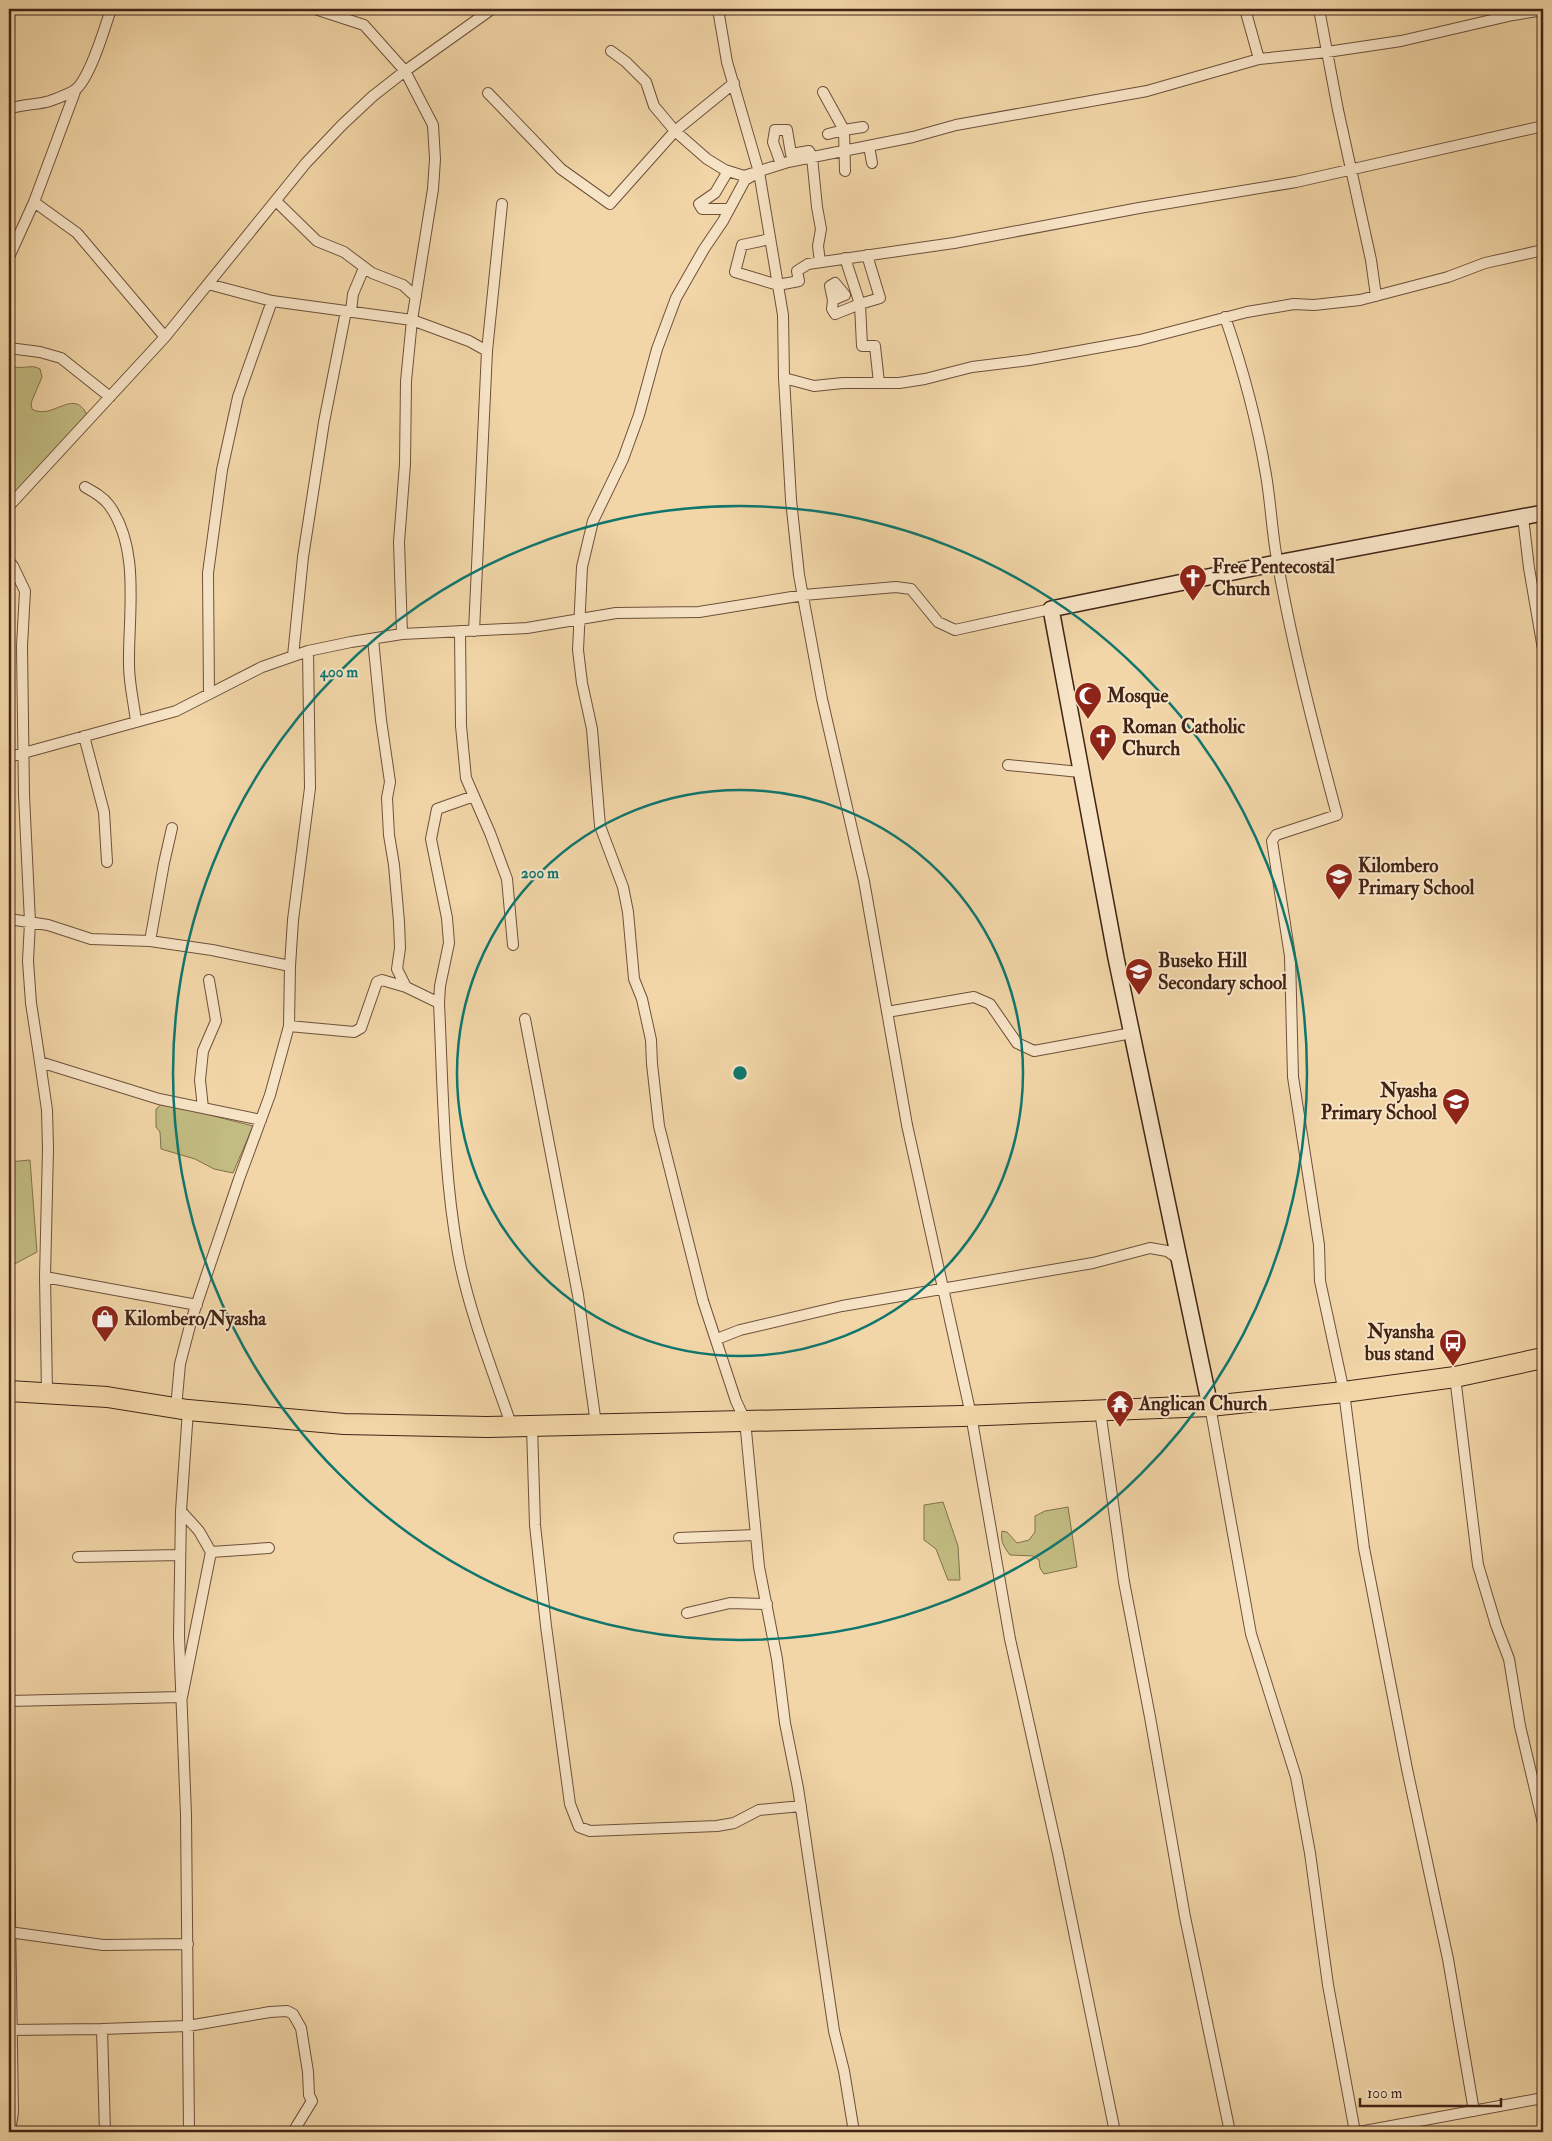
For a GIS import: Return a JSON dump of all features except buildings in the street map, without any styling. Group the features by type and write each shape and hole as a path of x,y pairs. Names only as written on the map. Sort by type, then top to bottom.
{"highway":[{"path":"9,1391 107,1397 182,1409 344,1424 428,1428 512,1427 970,1415 1210,1406 1344,1392 1455,1376 1543,1358"}],"street":[{"path":"9,257 34,202 76,89 96,54 111,9 52,9"},
{"path":"316,9 330,11 364,26 405,71 433,125 435,152 433,189 412,320 406,375 405,464 399,542 402,634"},
{"path":"9,506 166,337 306,163 342,125 373,96 405,71 492,9"},
{"path":"718,9 734,83 759,172 783,316 784,378 791,500 804,596 830,740 864,881 909,1133 970,1415 1010,1639 1058,1854 1115,2132"},
{"path":"1245,9 1259,59"},
{"path":"1319,9 1371,260 1376,296"},
{"path":"611,51 626,62 646,82 654,106 675,131 708,159 728,171 744,176 781,164 913,137 956,125 1147,91 1259,59 1327,52 1402,41 1512,15 1543,10"},
{"path":"488,93 561,169 610,204 675,131 734,83"},
{"path":"9,109 17,105 46,102 76,89"},
{"path":"823,92 844,130 843,151 845,171"},
{"path":"770,239 742,245 735,272 778,285 799,281 797,270 808,264 963,241 1139,208 1296,182 1543,126"},
{"path":"828,134 863,127"},
{"path":"781,164 773,142 775,130 786,130 791,154 809,151 812,157 821,229 818,246 820,262"},
{"path":"869,146 872,162"},
{"path":"728,171 715,194 699,204 702,209 729,210"},
{"path":"759,172 745,180 676,298 657,349 639,415 622,459 593,521 582,567 578,618 578,650 582,683 592,729 600,826 623,887 628,912 634,979 642,999 651,1040 659,1126 703,1302 744,1420 759,1567 801,1806 834,2031 844,2071 854,2132"},
{"path":"276,201 317,241 344,252 372,273 403,285 416,297"},
{"path":"34,202 77,233 166,337"},
{"path":"474,631 487,351 502,204"},
{"path":"784,378 814,386 843,383 899,383 926,379 972,367 1029,360 1103,347 1167,333 1225,317 1294,304 1343,303 1448,277 1485,263 1543,250"},
{"path":"833,300 832,309 835,314 880,298 867,255"},
{"path":"845,258 860,304 862,346 875,346 878,383"},
{"path":"293,656 303,557 324,422 348,311 364,268"},
{"path":"208,284 272,301 412,320 469,341 487,351"},
{"path":"209,694 208,573 222,470 238,397 272,301"},
{"path":"1225,317 1247,386 1266,474 1277,563 1317,740 1337,815 1276,836 1272,841 1290,956 1293,1076 1319,1245 1320,1281 1344,1392 1364,1548 1407,1769 1448,1959 1474,2111"},
{"path":"9,348 40,352 61,358 110,397"},
{"path":"85,487 110,505 126,545 131,586 129,666 136,722"},
{"path":"9,756 176,711 262,667 293,656 351,642 402,634 527,628 616,613 699,612 804,596 896,587 911,589 938,622 955,630 1277,563 1543,513"},
{"path":"1523,518 1529,568 1543,649"},
{"path":"9,561 25,591 22,646 25,751 24,795 30,922 28,961 31,1003 47,1110 45,1277 47,1393"},
{"path":"1051,609 1080,772 1210,1406 1251,1634 1296,1777 1310,1853 1328,1985 1355,2132"},
{"path":"460,631 461,726 466,778 490,833 507,879 513,944"},
{"path":"373,639 381,720 390,782 388,798 389,835 399,922 400,948 397,969 406,987"},
{"path":"189,2132 186,1814 179,1636 182,1409 180,1364 197,1304 261,1120 289,1026 290,966 310,788 308,652"},
{"path":"84,736 104,812 106,862"},
{"path":"1008,765 1080,772"},
{"path":"474,796 437,809 431,839 447,918 449,943 440,986 439,1004 449,1188 458,1254 474,1314 512,1427"},
{"path":"150,941 172,828"},
{"path":"9,919 48,925 91,939 150,941 212,950 290,966"},
{"path":"203,1108 200,1080 203,1051 216,1021 208,980"},
{"path":"289,1026 354,1032 361,1028 377,982 382,980 406,987 439,1004"},
{"path":"887,1012 974,997 990,1004 1018,1043 1034,1051 1132,1032"},
{"path":"525,1019 578,1295 596,1424"},
{"path":"40,1062 159,1099 261,1120"},
{"path":"716,1339 740,1330 842,1306 1093,1263 1150,1248 1167,1251 1180,1260"},
{"path":"45,1277 197,1304"},
{"path":"1455,1376 1478,1565 1496,1626 1509,1659 1520,1726 1543,1823"},
{"path":"1100,1410 1124,1582 1185,1917 1230,2132"},
{"path":"532,1426 535,1525 546,1626 570,1804 579,1827 590,1831 717,1826 734,1823 759,1810 801,1806"},
{"path":"181,1511 199,1531 211,1552 182,1698"},
{"path":"679,1538 756,1536"},
{"path":"211,1552 269,1548"},
{"path":"78,1557 180,1555"},
{"path":"687,1613 730,1603 767,1604"},
{"path":"9,1701 182,1698"},
{"path":"9,1852 10,2030 13,2112 10,2132"},
{"path":"10,1932 103,1945 188,1944"},
{"path":"10,2030 188,2026 270,2012 287,2011 293,2014 301,2028 308,2072 309,2095 312,2101 293,2132"},
{"path":"102,2029 105,2132"},
{"path":"1359,2132 1543,2098"}],"shaded area":[{"path":"34,367 40,369 42,377 31,403 32,409 40,412 71,403 78,404 84,410 89,421 9,506 9,368"},
{"path":"163,1103 253,1126 233,1173 214,1169 195,1159 161,1149 160,1132 156,1127 156,1109"},
{"path":"30,1160 37,1252 9,1267 9,1162"},
{"path":"943,1502 958,1546 960,1580 948,1580 936,1549 924,1540 924,1505"},
{"path":"1068,1507 1077,1567 1044,1574 1040,1568 1039,1560 1033,1556 1010,1555 1003,1544 1002,1531 1007,1532 1017,1543 1029,1540 1035,1532 1035,1516 1045,1511"}],"place":[{"name":"Free Pentecostal Church","path":"1193,602"},
{"name":"Mosque","path":"1088,720"},
{"name":"Roman Catholic Church","path":"1103,762"},
{"name":"Kilombero Primary School","path":"1339,901"},
{"name":"Buseko Hill Secondary school","path":"1139,996"},
{"name":"Nyasha Primary School","path":"1456,1126"},
{"name":"Kilombero/Nyasha","path":"105,1343"},
{"name":"Nyansha bus stand","path":"1453,1367"},
{"name":"Anglican Church","path":"1120,1428"}]}
